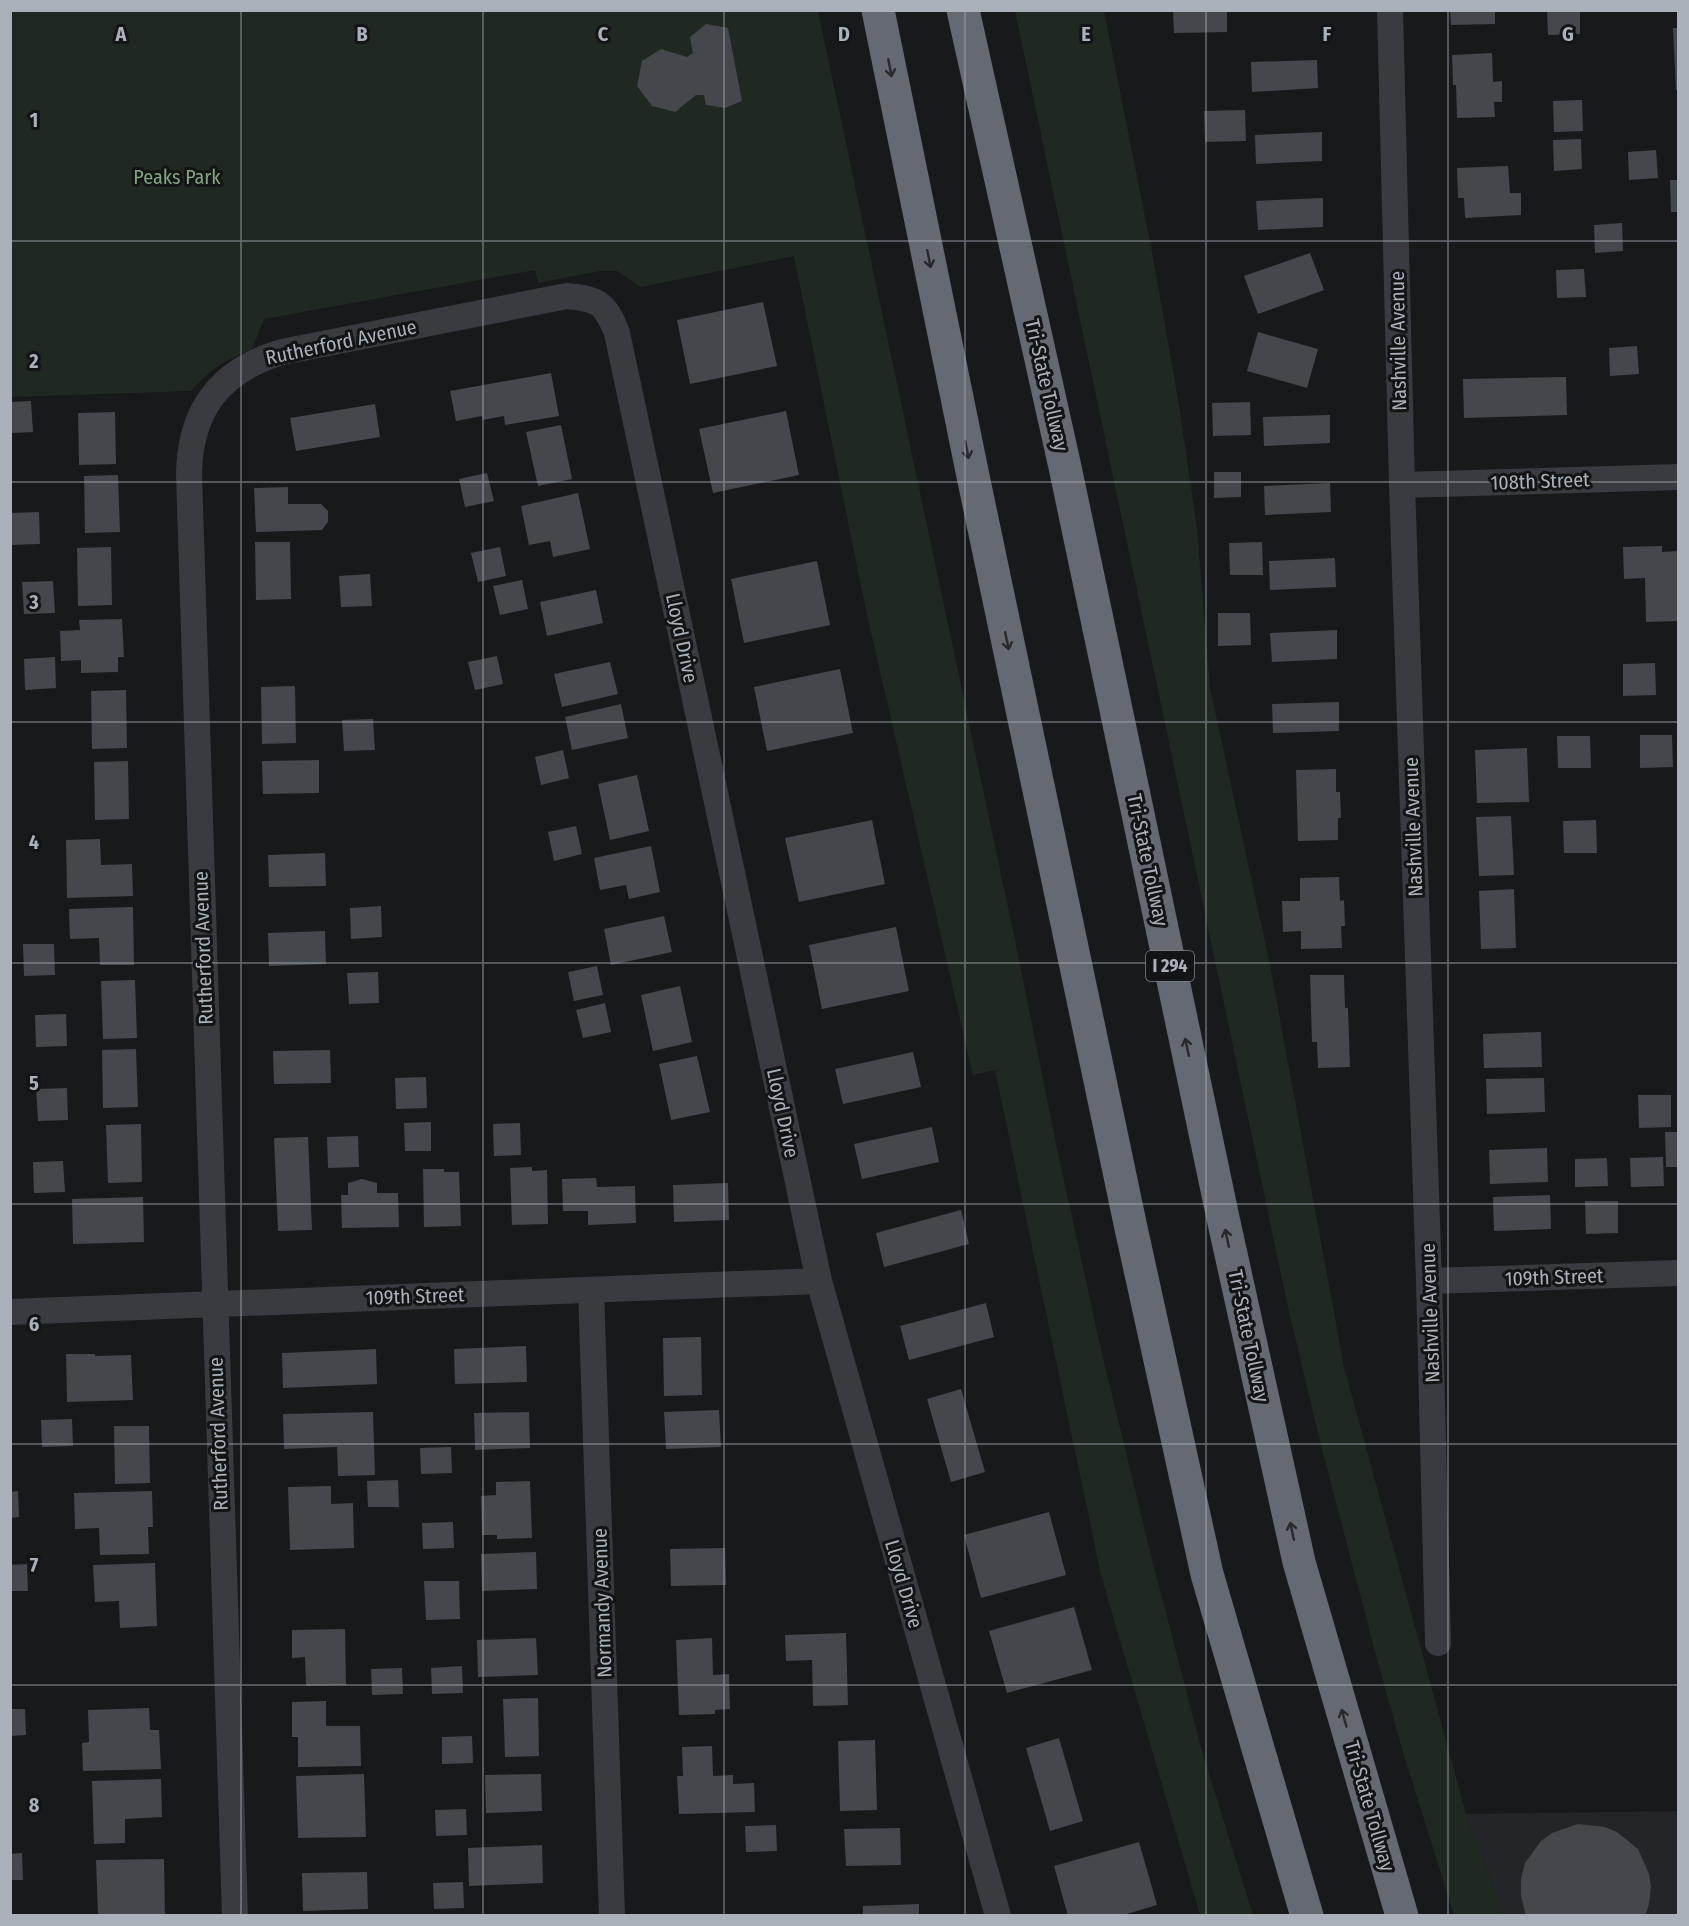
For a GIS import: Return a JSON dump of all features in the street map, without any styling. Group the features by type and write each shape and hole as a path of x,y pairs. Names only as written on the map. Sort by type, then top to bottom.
{"highway":[{"path":"878,10 1118,1170 1207,1574 1307,1916"},
{"name":"Tri-State Tollway","path":"963,10 1065,467 1223,1218 1299,1562 1402,1916"}],"street":[{"name":"Nashville Avenue","path":"1390,10 1402,485 1429,1281 1438,1643"},
{"name":"Rutherford Avenue","path":"235,1916 189,474 195,425 212,396 234,373 263,357 567,296 589,298 601,304"},
{"name":"Lloyd Drive","path":"601,304 609,313 617,333 819,1281 998,1916"},
{"name":"108th Street","path":"1402,485 1678,477"},
{"name":"109th Street","path":"1429,1281 1678,1273"},
{"name":"109th Street","path":"10,1312 214,1302 819,1281"},
{"name":"Normandy Avenue","path":"591,1290 612,1916"}],"shaded area":[{"path":"1678,1811 1678,1915 1504,1915 1466,1814"}],"green space":[{"name":"Peaks Park","path":"10,11 818,11 1102,1354 1201,1748 1253,1915 1200,1915 1101,1575 995,1070 973,1075 865,606 794,256 641,287 617,271 600,271 538,283 535,270 264,319 252,349 218,366 191,391 11,397"},
{"path":"1015,11 1104,11 1152,252 1179,405 1197,529 1210,688 1270,965 1344,1367 1466,1814 1504,1915 1454,1915 1403,1752 1319,1437 1287,1303"}],"building":[{"path":"1173,10 1227,10 1227,32 1174,33"},
{"path":"1450,10 1495,10 1495,24 1451,25"},
{"path":"1547,10 1580,10 1580,34 1548,35"},
{"path":"706,24 728,28 742,101 725,108 706,105 704,95 696,95 675,112 652,106 637,86 642,61 661,49 687,57 693,53 690,37"},
{"path":"1673,28 1678,28 1678,90 1676,90"},
{"path":"1492,53 1493,82 1502,81 1502,102 1494,102 1495,117 1457,118 1452,55"},
{"path":"1317,60 1318,88 1252,92 1251,62"},
{"path":"1582,100 1583,131 1554,132 1553,101"},
{"path":"1245,110 1246,141 1205,142 1204,111"},
{"path":"1322,132 1322,161 1256,164 1255,135"},
{"path":"1581,139 1582,169 1554,171 1553,140"},
{"path":"1656,150 1658,178 1629,180 1628,152"},
{"path":"1508,166 1510,193 1521,193 1521,215 1465,218 1464,198 1458,198 1457,168"},
{"path":"1670,180 1678,180 1678,212 1671,212"},
{"path":"1323,198 1323,227 1258,230 1256,201"},
{"path":"1622,223 1623,251 1595,253 1594,225"},
{"path":"1310,253 1324,290 1258,314 1244,276"},
{"path":"1584,269 1586,297 1557,298 1556,270"},
{"path":"763,302 777,366 690,384 677,320"},
{"path":"1258,332 1318,349 1307,388 1247,371"},
{"path":"1637,346 1639,374 1610,376 1609,348"},
{"path":"551,373 559,416 505,425 504,416 483,420 482,416 456,421 450,391"},
{"path":"1566,377 1567,415 1464,418 1463,379"},
{"path":"31,401 33,432 10,433 10,402"},
{"path":"1250,402 1251,435 1213,436 1212,403"},
{"path":"375,404 380,437 296,451 290,418"},
{"path":"786,411 799,475 713,493 699,429"},
{"path":"115,412 116,464 79,465 78,413"},
{"path":"1330,415 1330,443 1264,446 1263,417"},
{"path":"561,425 572,479 538,486 526,432"},
{"path":"1214,472 1241,472 1241,497 1214,498"},
{"path":"487,473 494,501 465,507 459,479"},
{"path":"118,475 120,532 85,533 84,476"},
{"path":"1330,483 1331,512 1265,515 1264,486"},
{"path":"288,487 288,504 321,504 328,511 328,522 322,530 256,532 254,488"},
{"path":"578,493 590,549 553,557 550,541 529,545 521,506"},
{"path":"39,512 40,544 10,545 10,513"},
{"path":"255,542 290,542 291,599 256,600"},
{"path":"1262,542 1263,575 1230,575 1229,543"},
{"path":"1662,546 1662,552 1678,551 1678,621 1646,622 1645,578 1624,579 1623,547"},
{"path":"111,547 112,605 78,606 77,548"},
{"path":"500,547 506,576 478,582 471,553"},
{"path":"1335,558 1336,587 1270,590 1269,561"},
{"path":"817,561 830,625 744,643 731,579"},
{"path":"370,574 372,606 341,607 339,576"},
{"path":"522,580 528,609 500,615 493,586"},
{"path":"53,581 55,613 24,614 22,582"},
{"path":"596,590 603,623 547,636 540,602"},
{"path":"1218,613 1250,613 1251,645 1218,646"},
{"path":"122,619 124,657 118,657 118,672 81,673 81,660 61,661 60,631 80,630 79,620"},
{"path":"1337,630 1337,659 1272,662 1270,633"},
{"path":"497,656 503,684 475,690 468,662"},
{"path":"55,657 56,688 25,690 24,659"},
{"path":"610,662 618,694 562,707 554,674"},
{"path":"1655,663 1656,695 1623,696 1623,664"},
{"path":"840,669 853,733 767,751 754,687"},
{"path":"295,686 296,743 262,744 261,687"},
{"path":"126,690 127,748 92,749 91,691"},
{"path":"1339,702 1339,731 1273,733 1272,704"},
{"path":"621,704 628,738 572,750 565,717"},
{"path":"373,719 375,750 344,751 342,720"},
{"path":"1640,735 1672,735 1673,767 1640,768"},
{"path":"1557,736 1590,736 1591,768 1558,768"},
{"path":"1527,748 1529,802 1477,803 1475,750"},
{"path":"563,750 569,778 541,785 535,757"},
{"path":"319,760 319,793 263,794 262,761"},
{"path":"128,761 129,819 95,820 94,762"},
{"path":"1336,769 1336,792 1340,792 1341,818 1338,818 1338,840 1298,841 1296,770"},
{"path":"637,775 649,831 610,840 598,784"},
{"path":"1511,816 1514,875 1479,876 1476,817"},
{"path":"872,820 885,884 799,902 785,838"},
{"path":"1596,820 1597,853 1564,853 1563,821"},
{"path":"576,826 582,854 554,861 548,832"},
{"path":"100,839 101,865 132,864 133,896 67,898 66,840"},
{"path":"651,846 660,892 629,899 626,885 600,890 594,858"},
{"path":"325,853 326,886 269,887 268,855"},
{"path":"1339,877 1340,901 1344,900 1345,926 1341,926 1342,948 1301,949 1301,931 1283,932 1282,901 1300,901 1300,878"},
{"path":"1514,889 1516,948 1481,949 1479,891"},
{"path":"381,906 382,937 351,939 350,908"},
{"path":"133,907 134,965 100,965 99,938 70,939 69,909"},
{"path":"664,916 672,952 611,965 604,929"},
{"path":"896,927 909,991 822,1009 809,945"},
{"path":"325,931 326,964 269,966 268,933"},
{"path":"23,944 54,944 55,975 24,976"},
{"path":"597,966 603,995 574,1001 568,972"},
{"path":"378,972 379,1003 349,1004 347,973"},
{"path":"1310,975 1344,975 1345,1008 1348,1008 1350,1067 1318,1068 1317,1042 1312,1042"},
{"path":"135,980 137,1038 103,1039 101,981"},
{"path":"680,986 692,1042 653,1051 641,995"},
{"path":"605,1003 611,1032 583,1038 576,1010"},
{"path":"66,1014 67,1046 36,1047 35,1015"},
{"path":"1541,1032 1542,1067 1484,1068 1483,1034"},
{"path":"136,1049 138,1107 103,1108 102,1050"},
{"path":"330,1050 331,1083 274,1084 273,1051"},
{"path":"913,1052 921,1087 843,1104 835,1069"},
{"path":"697,1056 710,1112 671,1120 659,1064"},
{"path":"426,1077 427,1108 396,1109 395,1078"},
{"path":"1544,1078 1545,1112 1487,1114 1486,1079"},
{"path":"67,1088 68,1120 38,1121 36,1089"},
{"path":"1638,1095 1671,1095 1671,1127 1639,1128"},
{"path":"431,1122 431,1151 405,1151 404,1123"},
{"path":"520,1123 521,1155 494,1156 493,1124"},
{"path":"141,1124 142,1182 108,1183 106,1125"},
{"path":"932,1127 939,1162 862,1179 854,1144"},
{"path":"1665,1132 1678,1132 1678,1167 1666,1167"},
{"path":"358,1136 359,1167 328,1168 327,1137"},
{"path":"308,1137 312,1230 278,1231 274,1138"},
{"path":"1547,1148 1548,1182 1490,1184 1489,1150"},
{"path":"1663,1157 1664,1186 1631,1187 1630,1158"},
{"path":"1607,1158 1608,1186 1575,1187 1575,1159"},
{"path":"63,1161 65,1192 34,1193 33,1162"},
{"path":"532,1167 532,1171 547,1170 548,1224 512,1225 510,1168"},
{"path":"423,1169 459,1172 461,1226 424,1227"},
{"path":"596,1178 597,1187 635,1186 636,1223 588,1225 588,1211 563,1211 562,1179"},
{"path":"362,1179 377,1183 377,1193 398,1193 399,1227 342,1228 341,1195 348,1195 348,1183"},
{"path":"728,1183 729,1220 674,1222 673,1185"},
{"path":"1550,1195 1551,1229 1494,1231 1493,1197"},
{"path":"143,1197 144,1242 73,1244 72,1199"},
{"path":"1585,1201 1618,1201 1618,1233 1586,1234"},
{"path":"961,1210 969,1244 884,1267 876,1233"},
{"path":"986,1303 994,1337 909,1360 900,1326"},
{"path":"701,1337 702,1395 664,1396 663,1338"},
{"path":"526,1346 527,1382 455,1384 454,1349"},
{"path":"376,1349 377,1384 283,1388 282,1353"},
{"path":"66,1354 131,1355 133,1400 67,1402"},
{"path":"961,1389 985,1472 951,1482 927,1399"},
{"path":"719,1410 721,1447 666,1449 664,1412"},
{"path":"373,1412 375,1475 338,1476 337,1447 284,1449 283,1414"},
{"path":"529,1412 530,1448 475,1450 474,1413"},
{"path":"72,1419 73,1446 42,1447 41,1420"},
{"path":"114,1426 149,1426 150,1483 115,1484"},
{"path":"451,1447 452,1473 421,1474 420,1448"},
{"path":"398,1480 399,1507 368,1507 367,1481"},
{"path":"530,1481 532,1538 497,1539 497,1535 482,1535 481,1496 496,1495 496,1482"},
{"path":"331,1486 331,1504 353,1503 354,1548 290,1550 288,1487"},
{"path":"18,1491 19,1517 10,1518 10,1492"},
{"path":"152,1491 153,1527 148,1527 149,1554 100,1555 99,1528 75,1529 74,1493"},
{"path":"1049,1512 1066,1575 981,1598 964,1535"},
{"path":"453,1522 454,1548 423,1549 422,1523"},
{"path":"725,1548 726,1585 671,1586 670,1549"},
{"path":"536,1552 537,1589 482,1591 481,1554"},
{"path":"155,1563 157,1626 120,1628 119,1601 95,1602 93,1565"},
{"path":"27,1564 28,1591 10,1591 10,1565"},
{"path":"424,1581 459,1581 460,1619 426,1620"},
{"path":"1074,1607 1092,1670 1007,1693 989,1631"},
{"path":"345,1629 346,1685 306,1686 305,1657 292,1658 292,1630"},
{"path":"846,1633 848,1705 813,1706 812,1660 786,1661 785,1635"},
{"path":"536,1638 538,1675 478,1677 477,1640"},
{"path":"712,1638 713,1675 729,1674 730,1709 715,1710 715,1714 679,1715 676,1640"},
{"path":"462,1666 463,1693 432,1694 431,1668"},
{"path":"402,1668 403,1694 372,1695 371,1669"},
{"path":"538,1698 539,1756 505,1757 503,1699"},
{"path":"326,1701 326,1726 360,1726 361,1766 298,1767 298,1737 292,1737 292,1702"},
{"path":"149,1708 150,1730 159,1730 161,1769 83,1771 82,1743 89,1742 88,1710"},
{"path":"10,1709 25,1709 26,1735 10,1736"},
{"path":"472,1736 473,1763 442,1764 442,1737"},
{"path":"1059,1738 1083,1821 1050,1831 1026,1748"},
{"path":"875,1740 877,1810 840,1811 838,1741"},
{"path":"712,1746 713,1776 733,1775 733,1784 754,1783 755,1812 679,1814 677,1776 683,1776 682,1747"},
{"path":"364,1774 366,1837 298,1838 296,1776"},
{"path":"541,1774 542,1811 486,1813 485,1775"},
{"path":"161,1779 162,1817 125,1819 125,1843 94,1844 92,1781"},
{"path":"466,1809 467,1835 436,1836 435,1810"},
{"path":"1578,1824 1605,1827 1617,1832 1638,1849 1649,1874 1651,1887 1645,1916 1526,1916 1521,1896 1521,1879 1525,1863 1541,1841 1552,1833"},
{"path":"776,1825 777,1851 746,1852 745,1826"},
{"path":"900,1828 901,1865 846,1866 844,1829"},
{"path":"1139,1842 1157,1905 1120,1916 1068,1916 1054,1866"},
{"path":"542,1845 543,1883 469,1886 468,1848"},
{"path":"22,1853 23,1880 10,1880 10,1854"},
{"path":"164,1859 165,1916 98,1916 96,1860"},
{"path":"367,1872 368,1909 303,1911 302,1873"},
{"path":"463,1882 464,1908 434,1909 433,1883"},
{"path":"919,1904 919,1916 863,1916 863,1906"}]}
